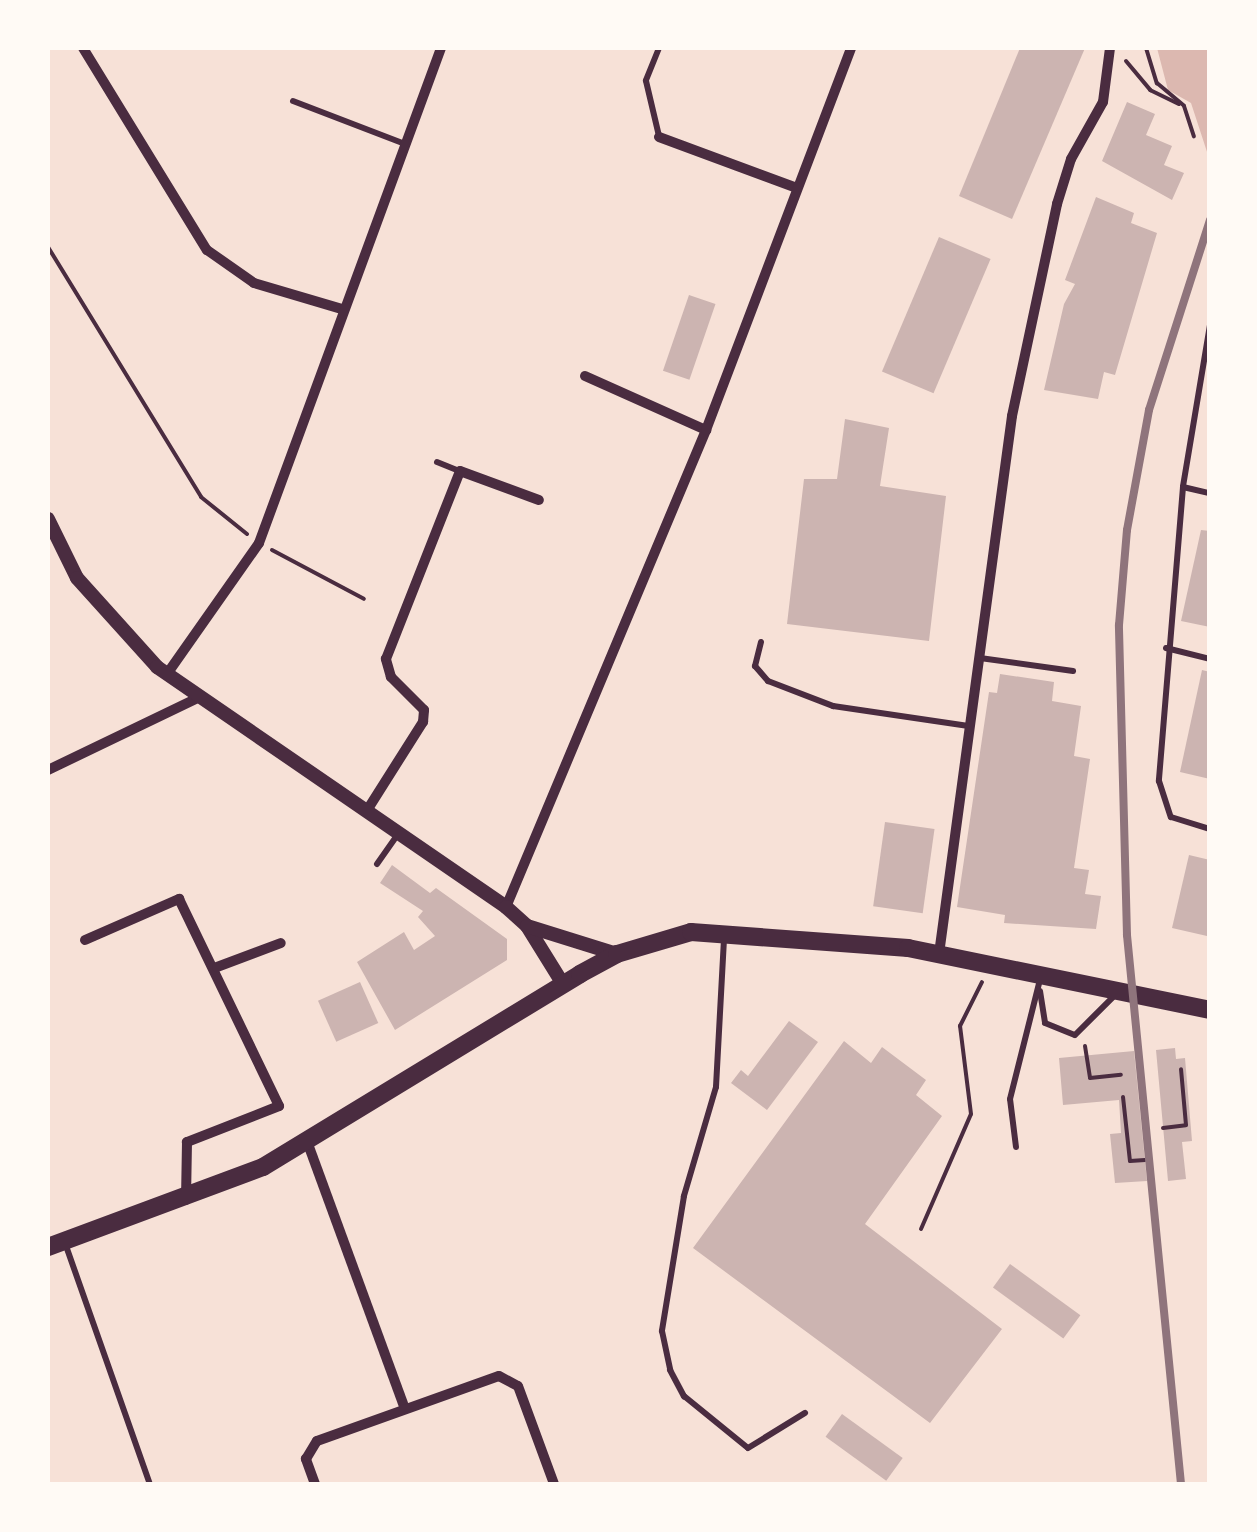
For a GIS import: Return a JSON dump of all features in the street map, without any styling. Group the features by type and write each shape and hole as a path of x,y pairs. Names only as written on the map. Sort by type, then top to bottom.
{"main road":[{"path":"56,1244 186,1200 308,1144 616,954 691,932 724,929 939,954 1210,1010"}],"street":[{"path":"83,48 208,250 254,283 342,309"},
{"path":"167,674 259,543 441,48"},
{"path":"506,907 706,430 851,48"},
{"path":"939,954 1012,416 1057,204 1072,159 1103,102 1110,49"},
{"path":"660,137 797,188"},
{"path":"585,376 706,430"},
{"path":"366,812 423,722 424,710 392,678 386,659 460,472 539,500"},
{"path":"48,519 77,578 167,674 506,907 526,926 563,984"},
{"path":"48,770 200,697"},
{"path":"85,940 180,899 216,967 279,1106 188,1142 186,1200"},
{"path":"526,926 616,954"},
{"path":"216,967 281,943"},
{"path":"308,1144 405,1409"},
{"path":"315,1484 306,1460 317,1440 499,1376 510,1378 554,1484"}],"lane":[{"path":"659,48 646,81 660,137"},
{"path":"293,101 404,144"},
{"path":"1210,326 1183,487 1166,648 1164,807 1171,818 1210,828"},
{"path":"437,462 460,472"},
{"path":"1183,487 1210,493"},
{"path":"760,642 755,666 768,681 833,706 970,726"},
{"path":"1166,648 1210,659"},
{"path":"979,657 1073,671"},
{"path":"377,864 398,834"},
{"path":"724,929 716,1087 684,1196 662,1332 670,1370 684,1396 748,1448 805,1412"},
{"path":"1041,975 1039,1012 1057,1032 1088,1029 1117,993"},
{"path":"1016,1146 1010,1099 1041,975"},
{"path":"56,1244 150,1484"}],"path":[{"path":"1146,48 1157,83 1184,106 1194,136"},
{"path":"1110,49 1150,90 1184,106"},
{"path":"48,247 201,498 259,543 364,599"},
{"path":"921,1229 971,1114 960,1026 992,964"},
{"path":"1088,1056 1090,1078 1121,1075"},
{"path":"1163,1128 1186,1125 1182,1069"},
{"path":"1122,1097 1130,1161 1145,1160"}],"shaded area":[{"path":"1157,48 1209,48 1209,158 1191,103 1168,90"}],"building":[{"path":"1020,48 1085,48 1012,219 959,196"},
{"path":"1127,102 1155,114 1146,135 1172,146 1164,165 1184,173 1172,200 1102,161"},
{"path":"1096,197 1134,213 1131,223 1157,233 1115,375 1104,372 1098,399 1044,390 1064,304 1075,284 1065,280"},
{"path":"939,237 991,259 934,393 882,371"},
{"path":"689,295 715,304 689,380 663,371"},
{"path":"845,419 889,428 880,486 946,496 929,641 787,624 804,479 837,479"},
{"path":"1201,530 1210,531 1210,627 1181,621"},
{"path":"1202,670 1210,672 1210,779 1180,772"},
{"path":"1000,674 1054,682 1052,701 1081,706 1074,756 1090,759 1074,868 1089,870 1085,894 1101,896 1096,929 1004,923 1005,915 957,907 989,692 997,693"},
{"path":"885,822 935,829 923,913 873,906"},
{"path":"1189,855 1210,860 1207,936 1172,928"},
{"path":"392,865 430,893 436,888 507,939 507,960 395,1030 357,962 404,932 414,950 435,936 418,917 423,911 380,883"},
{"path":"360,982 378,1023 336,1042 318,1001"},
{"path":"789,1021 818,1042 767,1110 731,1083 741,1070 748,1076"},
{"path":"844,1041 871,1063 882,1047 926,1080 916,1095 942,1116 865,1224 1002,1329 930,1423 693,1248"},
{"path":"1175,1048 1176,1059 1185,1058 1192,1141 1182,1142 1186,1179 1168,1181 1156,1050"},
{"path":"1134,1051 1147,1181 1115,1183 1110,1134 1121,1133 1119,1100 1063,1105 1059,1058"},
{"path":"1010,1264 1080,1315 1063,1339 993,1287"},
{"path":"842,1414 903,1458 886,1481 826,1437"}],"railway":[{"path":"1181,1484 1127,935 1119,625 1127,530 1149,410 1210,220"}]}
